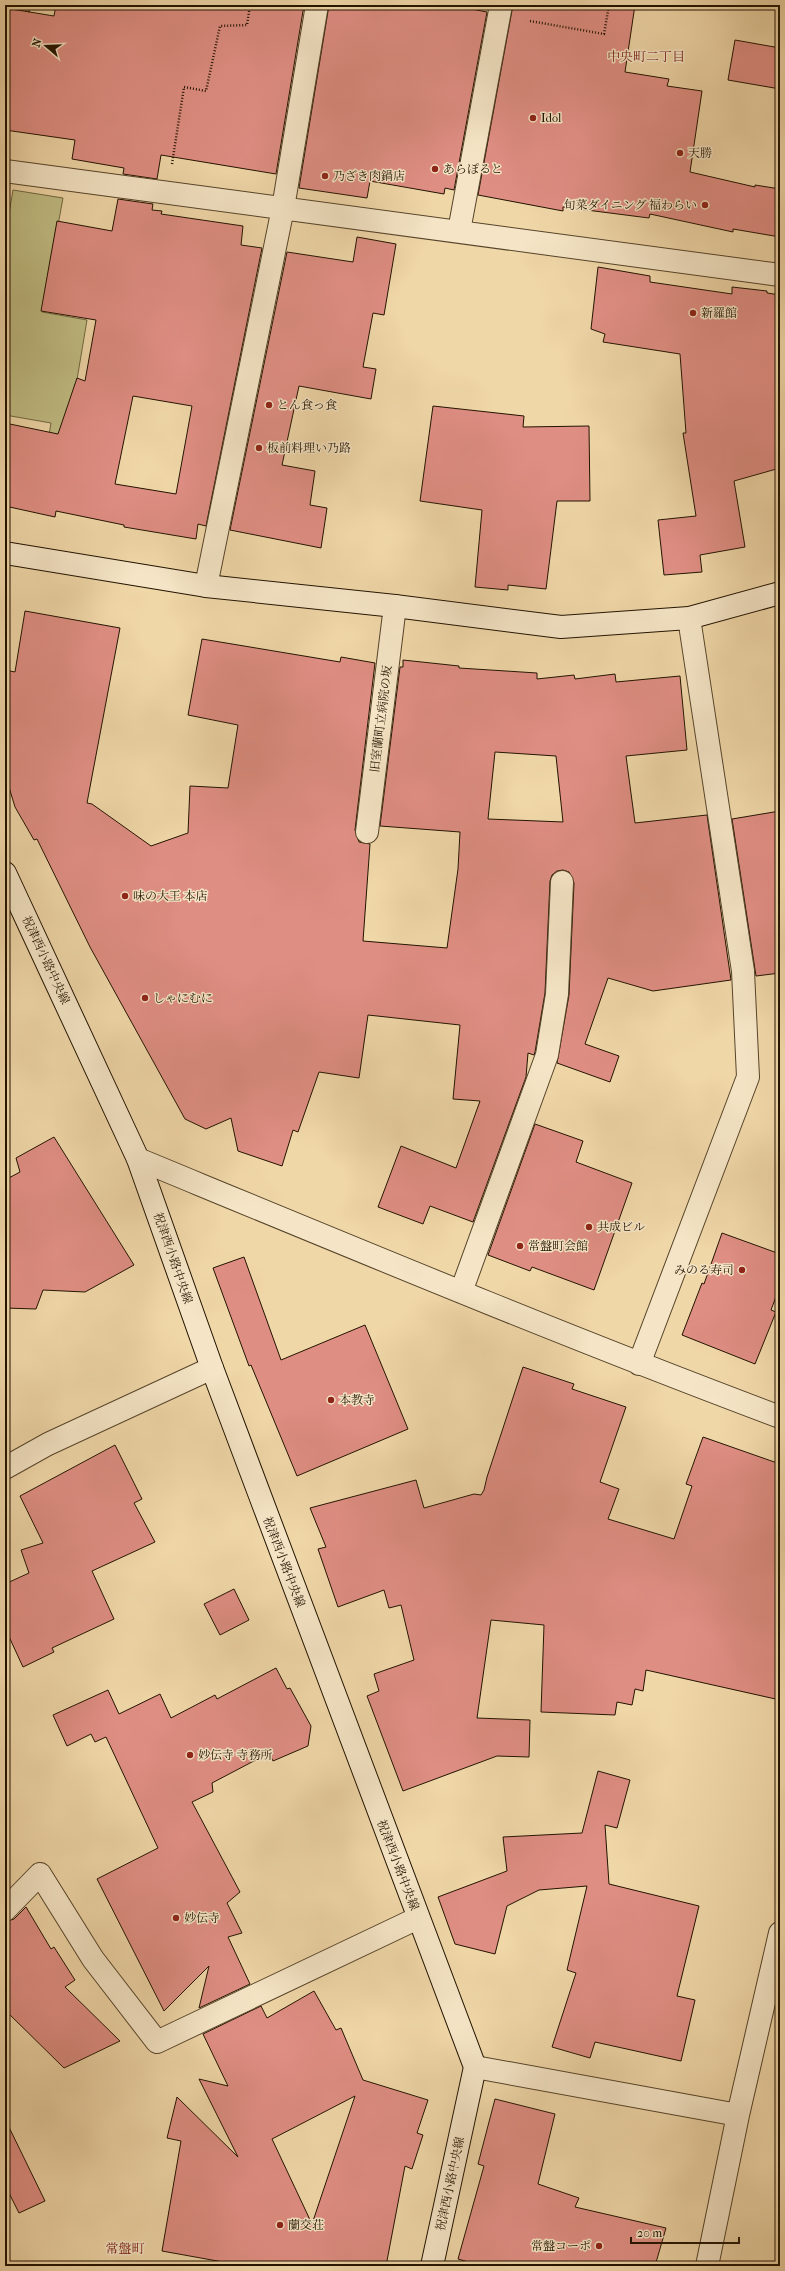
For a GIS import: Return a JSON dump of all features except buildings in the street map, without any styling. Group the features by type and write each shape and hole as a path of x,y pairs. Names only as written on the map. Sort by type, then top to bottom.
{"street":[{"path":"206,586 283,208 317,5"},
{"path":"459,231 500,10"},
{"path":"5,171 780,275"},
{"path":"5,553 206,586 396,606 561,627 689,618 780,593"},
{"name":"旧室蘭町立病院の坂","path":"367,832 396,606"},
{"path":"639,1364 748,1077 743,971 689,618"},
{"name":"祝津西小路中央線","path":"5,873 138,1159 212,1368 418,1918 476,2067 432,2266"},
{"path":"461,1292 547,1055 557,994 562,882"},
{"path":"138,1159 639,1364 780,1417"},
{"path":"5,1468 48,1444 212,1368"},
{"path":"5,1910 40,1874 93,1959 157,2042 418,1918"},
{"path":"707,2266 738,2115 780,1933"},
{"path":"476,2067 738,2115"}],"path":[{"path":"5,6 29,11 30,5"},
{"path":"168,193 184,87 206,91 220,26 247,26 250,5"},
{"path":"500,10 604,34 609,5"}],"shaded area":[{"path":"13,190 63,198 42,312 87,320 66,445 48,441 51,423 5,415 5,237"}],"place":[{"name":"Idol","path":"533,118"},
{"name":"天勝","path":"680,153"},
{"name":"あらぽると","path":"435,169"},
{"name":"乃ざき肉鍋店","path":"325,176"},
{"name":"旬菜ダイニング 福わらい","path":"705,205"},
{"name":"新羅館","path":"693,313"},
{"name":"とん食っ食","path":"269,405"},
{"name":"板前料理い乃路","path":"259,448"},
{"name":"味の大王 本店","path":"125,896"},
{"name":"しゃにむに","path":"145,998"},
{"name":"共成ビル","path":"589,1227"},
{"name":"常盤町会館","path":"520,1246"},
{"name":"みのる寿司","path":"742,1270"},
{"name":"本教寺","path":"331,1400"},
{"name":"妙伝寺 寺務所","path":"190,1755"},
{"name":"妙伝寺","path":"176,1918"},
{"name":"蘭交荘","path":"280,2225"},
{"name":"常盤コーポ","path":"599,2246"}],"district":[{"name":"中央町二丁目","path":"646,56"},
{"name":"常盤町","path":"125,2248"}]}
